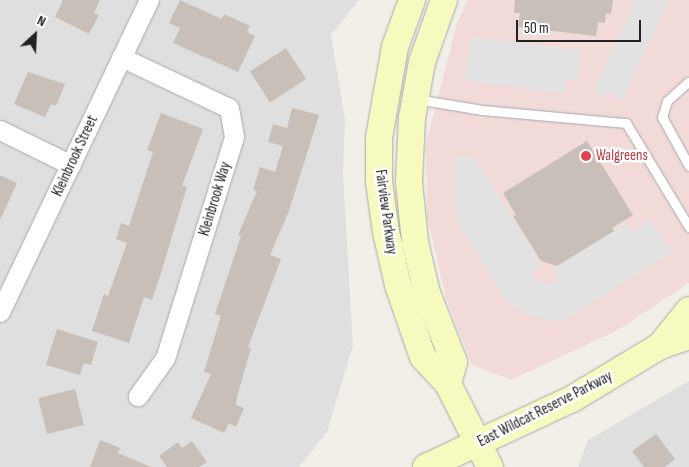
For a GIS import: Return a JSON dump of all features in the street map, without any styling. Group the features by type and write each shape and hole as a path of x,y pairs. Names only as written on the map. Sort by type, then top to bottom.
{"main road":[{"name":"Fairview Parkway","path":"412,0 395,47 386,94 379,138 379,182 398,285 423,357 448,384 490,467"},
{"name":"Fairview Parkway","path":"444,0 422,62 415,99 409,182 415,242 427,293 454,362 448,384"},
{"name":"East Wildcat Reserve Parkway","path":"660,346 689,310"},
{"name":"East Wildcat Reserve Parkway","path":"426,467 572,399 660,346 689,336"}],"street":[{"name":"Kleinbrook Street","path":"0,312 149,0"},
{"name":"Kleinbrook Way","path":"121,56 228,108 234,137 165,358 138,396"},
{"path":"0,130 71,165"}],"lane":[{"path":"688,82 667,101 662,117 689,166"},
{"path":"415,99 482,110 626,124 689,227"}],"shaded area":[{"path":"0,0 359,0 331,35 345,119 343,175 353,345 327,432 299,467 0,467"},
{"path":"468,0 689,0 689,283 618,330 511,380 472,365 446,298 427,216 426,143 457,23"},
{"path":"636,0 669,0 622,100 609,93 606,98 593,92"},
{"path":"471,37 581,50 577,80 566,79 564,93 464,80"},
{"path":"453,157 475,158 542,266 531,274 537,280 551,284 559,280 552,269 625,224 631,233 651,220 673,252 561,322 521,313 507,302 460,227 453,205"},
{"path":"689,381 689,467 578,467 588,440"}],"building":[{"path":"63,0 100,0 94,13 99,15 89,34 55,17"},
{"path":"180,0 222,19 224,14 250,26 247,32 255,36 238,72 173,43 180,28 169,23"},
{"path":"515,0 613,0 611,14 606,13 605,23 598,22 596,36 518,27 520,13 514,13"},
{"path":"286,48 306,79 270,102 250,71"},
{"path":"28,72 65,84 56,106 51,104 45,117 14,104"},
{"path":"292,108 319,115 289,211 270,255 281,259 248,347 251,348 236,405 244,408 236,427 229,423 224,433 191,418 211,374 204,372 221,316 215,314 241,236 238,235 257,191 253,190 260,167 275,172 283,146 268,142 273,124 287,128"},
{"path":"161,113 203,129 182,186 187,187 152,300 144,297 129,343 92,331 104,294 108,296 127,243 116,239 121,223 129,226 153,152 147,150"},
{"name":"Walgreens","path":"587,141 633,215 612,228 614,231 557,266 541,261 513,216 516,215 503,193"},
{"path":"0,175 17,183 0,220"},
{"path":"57,329 98,342 91,365 84,363 80,375 46,365"},
{"path":"75,389 84,425 47,434 38,398"},
{"path":"656,434 675,459 665,467 644,467 632,451"},
{"path":"100,440 120,448 118,453 151,467 90,467"},
{"path":"192,441 207,462 199,467 167,467 159,456 178,442 182,448"}],"place":[{"name":"Walgreens","path":"586,156"}]}
